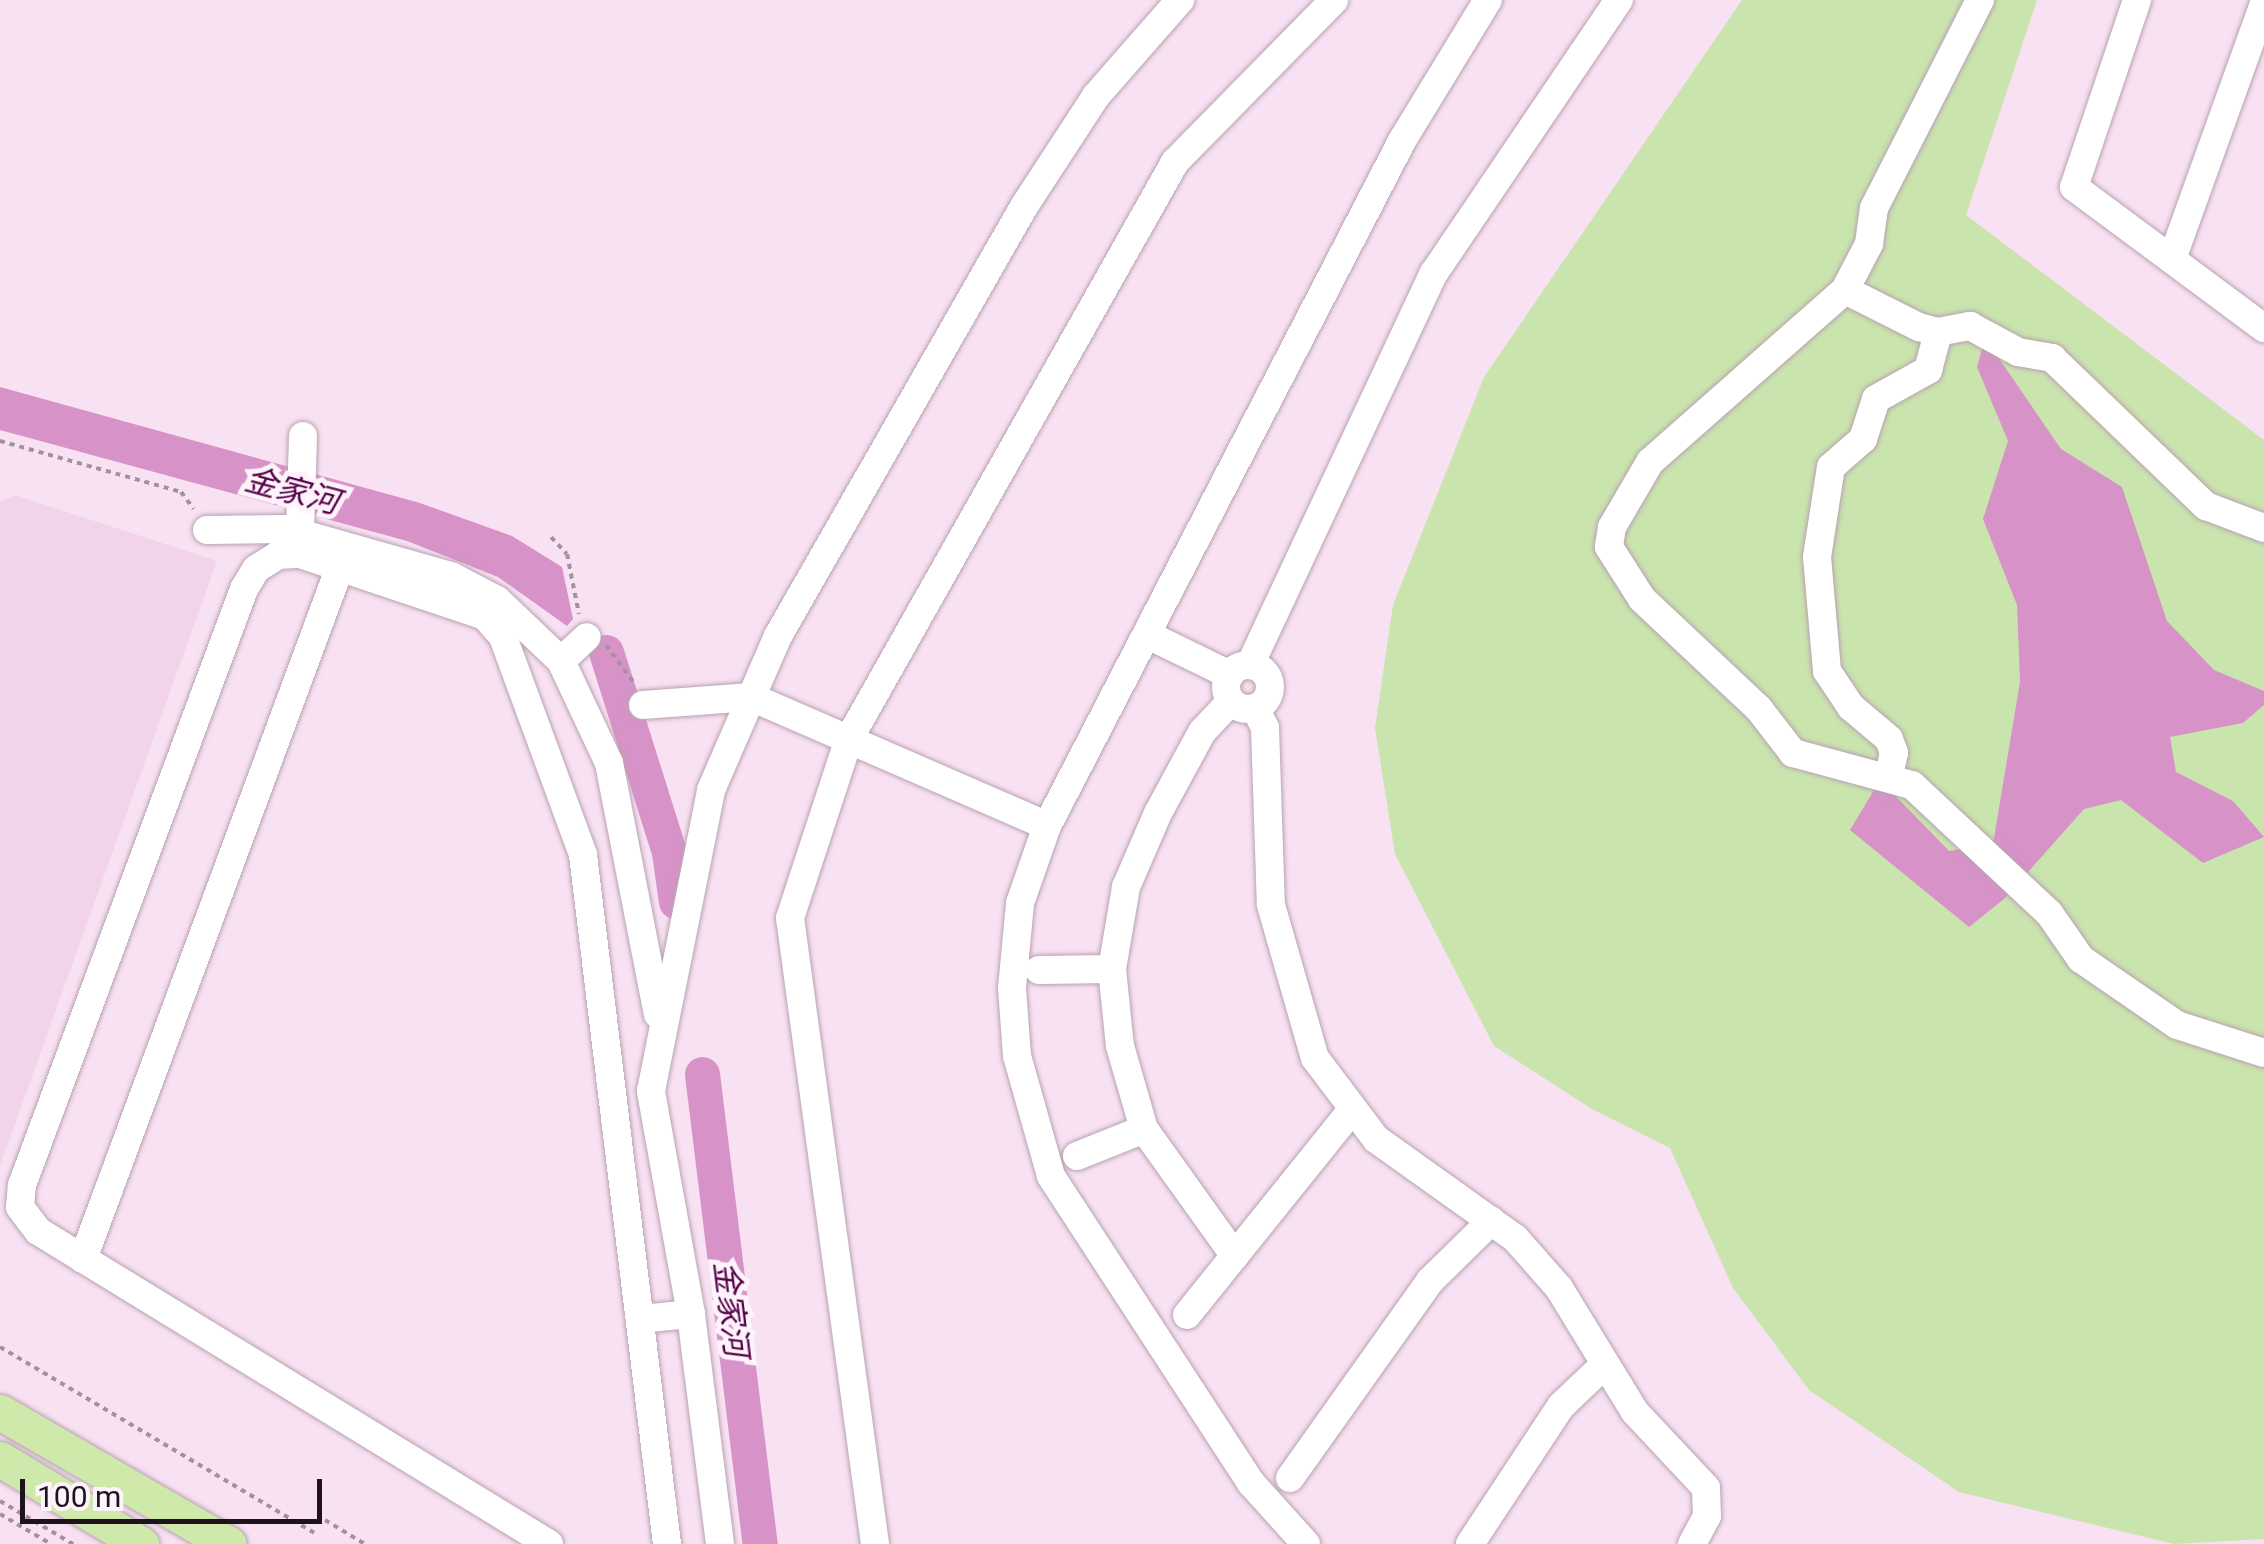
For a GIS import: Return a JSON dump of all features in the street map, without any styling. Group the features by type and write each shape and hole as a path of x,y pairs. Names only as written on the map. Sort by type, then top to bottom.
{"main road":[{"path":"0,1412 229,1544"},
{"path":"0,1459 141,1544"}],"street":[{"path":"720,1544 691,1314 651,1091 710,790 778,636 1034,192 1096,96 1180,0"},
{"path":"875,1544 790,918 849,739 1175,162 1334,0"},
{"path":"1306,1544 1251,1483 1051,1176 1035,1132 1017,1056 1012,988 1020,903 1047,826 1402,139 1488,0"},
{"path":"1234,1256 1144,1129 1120,1046 1112,969 1126,886 1158,813 1202,732 1241,687 1434,272 1619,0"},
{"path":"1980,0 1874,208 1870,244 1845,290 1650,462 1612,527 1610,547 1642,599 1760,710 1793,754 1823,766 1889,776 1912,785 2044,908 2081,958 2177,1025 2264,1053"},
{"path":"2138,0 2074,187 2264,328"},
{"path":"2172,259 2264,4"},
{"path":"1845,290 1938,332 1970,326 2018,352 2062,364 2102,411 2206,506 2264,528"},
{"path":"1889,776 1894,753 1889,739 1851,708 1827,671 1816,557 1831,466 1862,439 1876,399 1928,370 1938,332"},
{"path":"300,523 302,449"},
{"path":"207,530 300,523 480,588 560,661 609,763 661,1030"},
{"path":"549,1544 83,1259 27,1221 20,1207 22,1184 244,589 256,569 278,555 300,554 485,616 503,637 583,855 667,1544"},
{"path":"83,1259 340,567"},
{"path":"560,661 587,636"},
{"path":"1148,636 1241,687 1264,728 1272,905 1295,1005 1316,1058 1376,1139 1492,1221 1558,1288 1604,1365 1672,1460 1706,1488 1707,1516 1692,1544"},
{"path":"643,705 751,697 1047,826"},
{"path":"1038,970 1112,969"},
{"path":"613,1097 651,1091"},
{"path":"1186,1316 1352,1110"},
{"path":"1077,1156 1144,1129"},
{"path":"1290,1478 1430,1282 1492,1221"},
{"path":"640,1319 691,1314"},
{"path":"1470,1544 1560,1406 1604,1365"}],"path":[{"path":"0,440 181,492"},
{"path":"0,1347 318,1534"},
{"path":"0,1500 73,1544"},
{"path":"0,1514 51,1544"},
{"path":"325,1520 364,1544"}],"shaded area":[{"path":"15,495 217,561 0,1166 0,502"}],"green space":[{"path":"1742,0 2037,0 1966,215 2264,440 2264,1539 2174,1544 1959,1492 1809,1390 1733,1288 1670,1148 1592,1109 1494,1046 1395,854 1375,728 1393,605 1484,377"}],"water":[{"path":"1985,338 2061,449 2122,487 2167,621 2214,670 2264,691 2264,705 2243,723 2170,737 2176,772 2233,801 2264,837 2203,863 2121,800 2084,809 2004,899 1969,927 1850,830 1880,780 1949,851 1993,844 2020,682 2017,605 1983,519 2008,441 1977,367"},
{"path":"0,387 420,503 512,536 562,567 573,619 567,626 498,577 407,541 0,430"}],"waterway":[{"name":"金家河","path":"606,652 669,852 676,902"},
{"name":"金家河","path":"702,1074 760,1544"}]}
